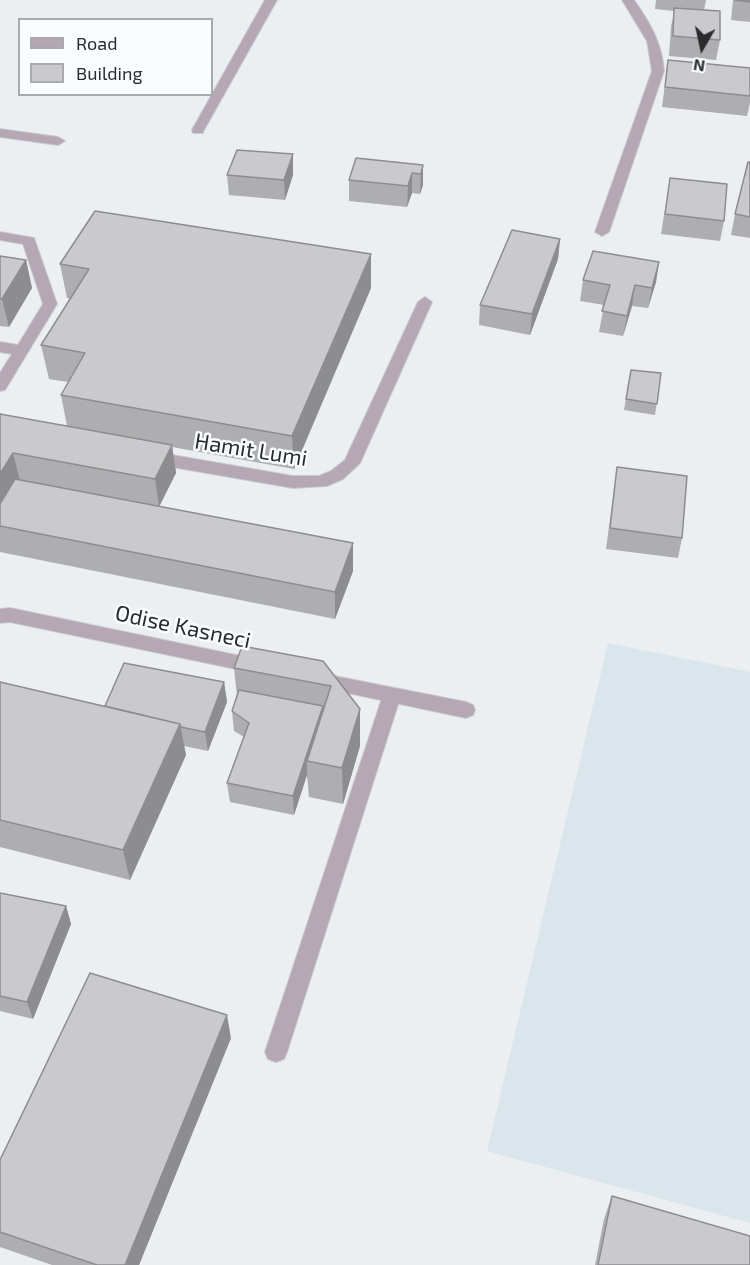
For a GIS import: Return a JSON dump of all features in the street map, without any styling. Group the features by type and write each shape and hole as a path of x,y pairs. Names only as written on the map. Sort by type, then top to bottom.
{"street":[{"path":"198,130 271,0"},
{"path":"602,232 664,72 647,29 628,0"},
{"path":"0,133 58,141"},
{"path":"0,236 29,241 50,304 0,386"},
{"name":"Hamit Lumi","path":"129,453 293,483 321,482 338,476 352,463 425,302"},
{"path":"0,346 22,350"},
{"name":"Odise Kasneci","path":"0,615 10,615 276,671"},
{"path":"299,676 466,710"},
{"path":"276,1052 392,695"}],"shaded area":[{"path":"608,643 750,672 750,1223 487,1151"}],"building":[{"path":"674,8 720,11 720,40 673,36"},
{"path":"668,60 750,68 750,96 665,87"},
{"path":"237,150 293,154 284,180 227,175"},
{"path":"356,158 423,165 421,174 412,173 408,186 349,180"},
{"path":"748,162 750,162 750,217 735,214"},
{"path":"670,178 727,184 724,221 665,214"},
{"path":"95,211 371,254 292,436 61,395 85,353 41,345 89,269 60,264"},
{"path":"512,230 560,239 532,314 480,305"},
{"path":"593,251 659,262 652,288 635,285 627,316 602,311 610,285 583,280"},
{"path":"0,256 26,260 2,299 0,299"},
{"path":"631,370 661,373 657,404 626,399"},
{"path":"0,414 172,445 155,479 13,453 0,474"},
{"path":"617,467 687,476 682,538 610,528"},
{"path":"15,479 353,543 335,592 0,526 0,504"},
{"path":"242,646 323,661 360,709 342,768 307,761 331,686 234,668"},
{"path":"124,663 224,682 205,732 105,706"},
{"path":"0,682 180,724 123,850 0,820"},
{"path":"239,690 323,706 293,796 227,783 249,723 232,711"},
{"path":"0,893 66,906 27,1002 0,996"},
{"path":"90,973 227,1015 125,1265 97,1265 0,1232 0,1160"},
{"path":"612,1196 750,1236 750,1265 598,1265"}]}
